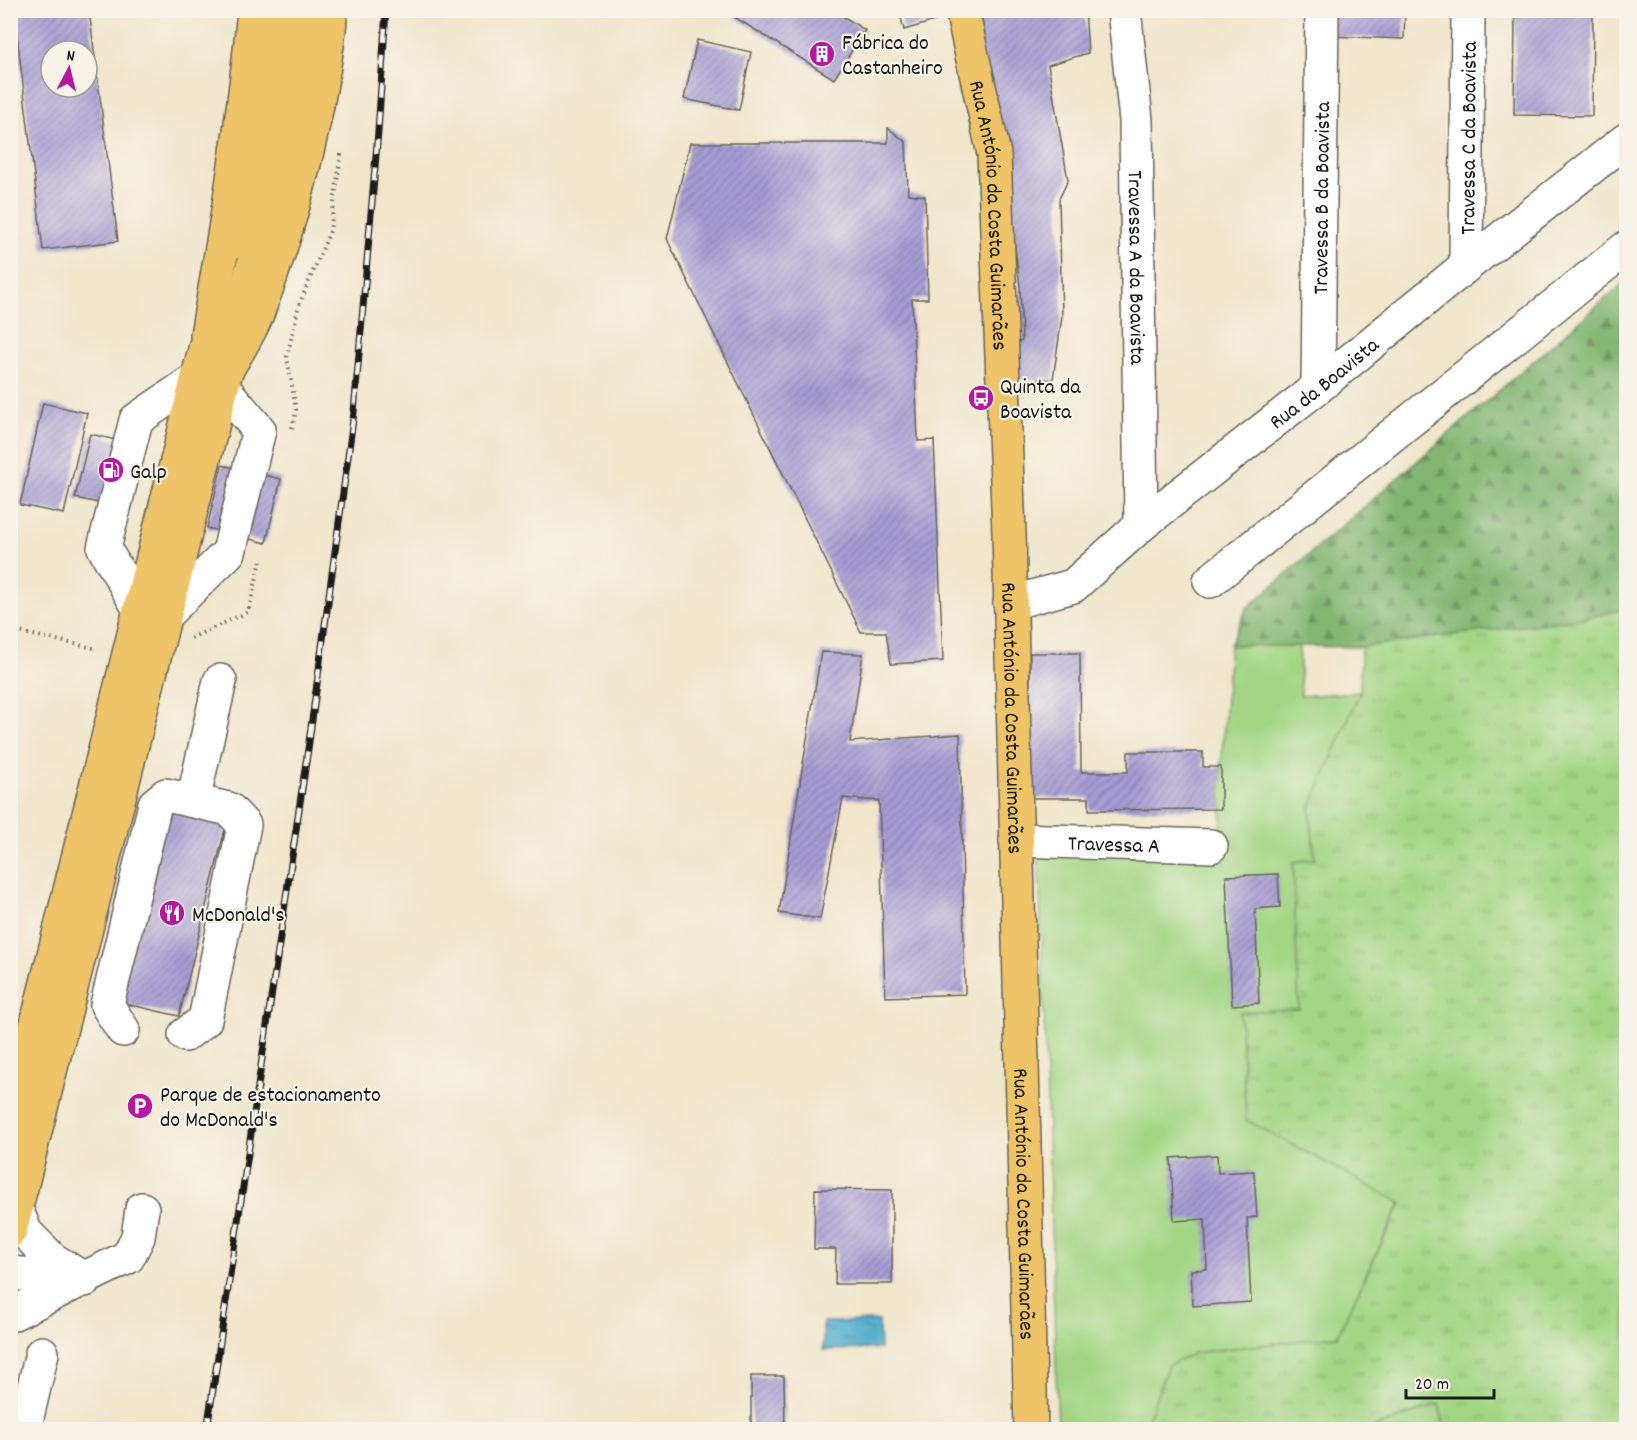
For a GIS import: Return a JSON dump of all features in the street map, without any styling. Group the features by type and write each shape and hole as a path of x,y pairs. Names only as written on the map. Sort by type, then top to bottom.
{"main road":[{"path":"215,379 207,335 225,237 246,91 254,10"},
{"path":"207,335 256,166 272,88 282,10"},
{"path":"10,1131 215,379 280,162 307,10"},
{"path":"215,379 256,316 281,244 302,170 317,101 331,10"},
{"name":"Rua António da Costa Guimarães","path":"962,10 994,154 1010,603 1031,1430"},
{"path":"13,1220 153,610"}],"street":[{"name":"Travessa A da Boavista","path":"1124,10 1136,120 1141,525"},
{"name":"Travessa B da Boavista","path":"1318,387 1322,10"},
{"name":"Travessa C da Boavista","path":"1466,266 1468,10"},
{"name":"Rua da Boavista","path":"1010,603 1073,586 1141,525 1318,387 1466,266 1626,140"},
{"path":"1210,581 1626,248"},
{"path":"215,379 259,430 229,552 153,610 104,548 136,420 215,379"},
{"path":"193,801 220,681"},
{"path":"123,1030 107,1005 155,804 166,795 230,809 244,825 206,1020 185,1035"},
{"name":"Travessa A","path":"1016,840 1211,846"},
{"path":"10,1316 128,1257 138,1237 142,1209"},
{"path":"13,1220 52,1259 85,1280"},
{"path":"10,1273 85,1280"},
{"path":"24,1430 42,1353"}],"path":[{"path":"287,357 299,305"},
{"path":"10,630 106,651"}],"green space":[{"path":"1626,281 1626,609 1586,618 1361,647 1230,645 1247,608"},
{"path":"1626,609 1626,1429 1445,1429 1439,1404 1369,1429 1144,1429 1168,1366 1194,1353 1337,1336 1401,1203 1246,1120 1240,1012 1299,1009 1293,862 1315,859 1310,809 1360,692 1361,647 1586,618"},
{"path":"1230,645 1299,646 1301,696 1360,692 1310,809 1315,860 1294,862 1299,1010 1240,1012 1401,1202 1337,1336 1194,1353 1168,1366 1144,1429 1058,1429 1038,835 1222,836 1221,767"},
{"path":"1439,1404 1445,1429 1369,1430"}],"water":[{"path":"879,1321 880,1349 823,1350 823,1322"}],"building":[{"path":"14,10 89,10 93,39 39,39 39,99 99,99 99,90 118,241 43,250"},
{"name":"Fábrica do Castanheiro","path":"723,10 833,10 865,30 834,79"},
{"path":"899,10 935,10 938,20 904,30"},
{"path":"974,10 1085,10 1088,53 1048,65 1068,180 1059,199 1062,316 1053,379 1017,380 1013,344 1022,341 1020,286 1009,200"},
{"path":"1330,10 1405,10 1404,39 1329,36"},
{"path":"1515,10 1593,10 1592,116 1514,115"},
{"path":"697,40 751,52 739,110 684,99"},
{"path":"888,128 906,142 908,194 925,196 928,299 912,299 918,441 934,440 943,661 891,664 886,632 861,632 667,239 690,143 888,143"},
{"path":"43,403 87,413 64,514 20,505"},
{"path":"90,434 142,446 128,509 75,498"},
{"path":"222,465 281,479 266,543 207,528"},
{"path":"821,652 863,654 850,742 960,734 965,994 885,997 879,801 843,798 820,919 779,913"},
{"path":"1030,653 1080,653 1081,772 1128,772 1128,752 1203,752 1203,767 1221,767 1221,809 1089,810 1089,798 1030,798"},
{"name":"McDonald's","path":"164,810 226,825 179,1016 118,1002"},
{"path":"1278,874 1280,907 1255,909 1259,1003 1232,1005 1226,876"},
{"path":"1217,1155 1218,1173 1254,1171 1257,1217 1247,1218 1251,1302 1193,1306 1191,1270 1207,1269 1205,1219 1174,1221 1171,1158"},
{"path":"815,1189 892,1190 892,1284 835,1284 836,1249 814,1249"},
{"path":"751,1376 784,1376 785,1430 751,1430"}],"railway":[{"path":"207,1430 309,742 354,412 386,10"}],"place":[{"name":"Fábrica do Castanheiro","path":"822,54"},
{"name":"Quinta da Boavista","path":"981,398"},
{"name":"Galp","path":"111,470"},
{"name":"McDonald's","path":"172,913"},
{"name":"Parque de estacionamento do McDonald's","path":"140,1106"}]}
